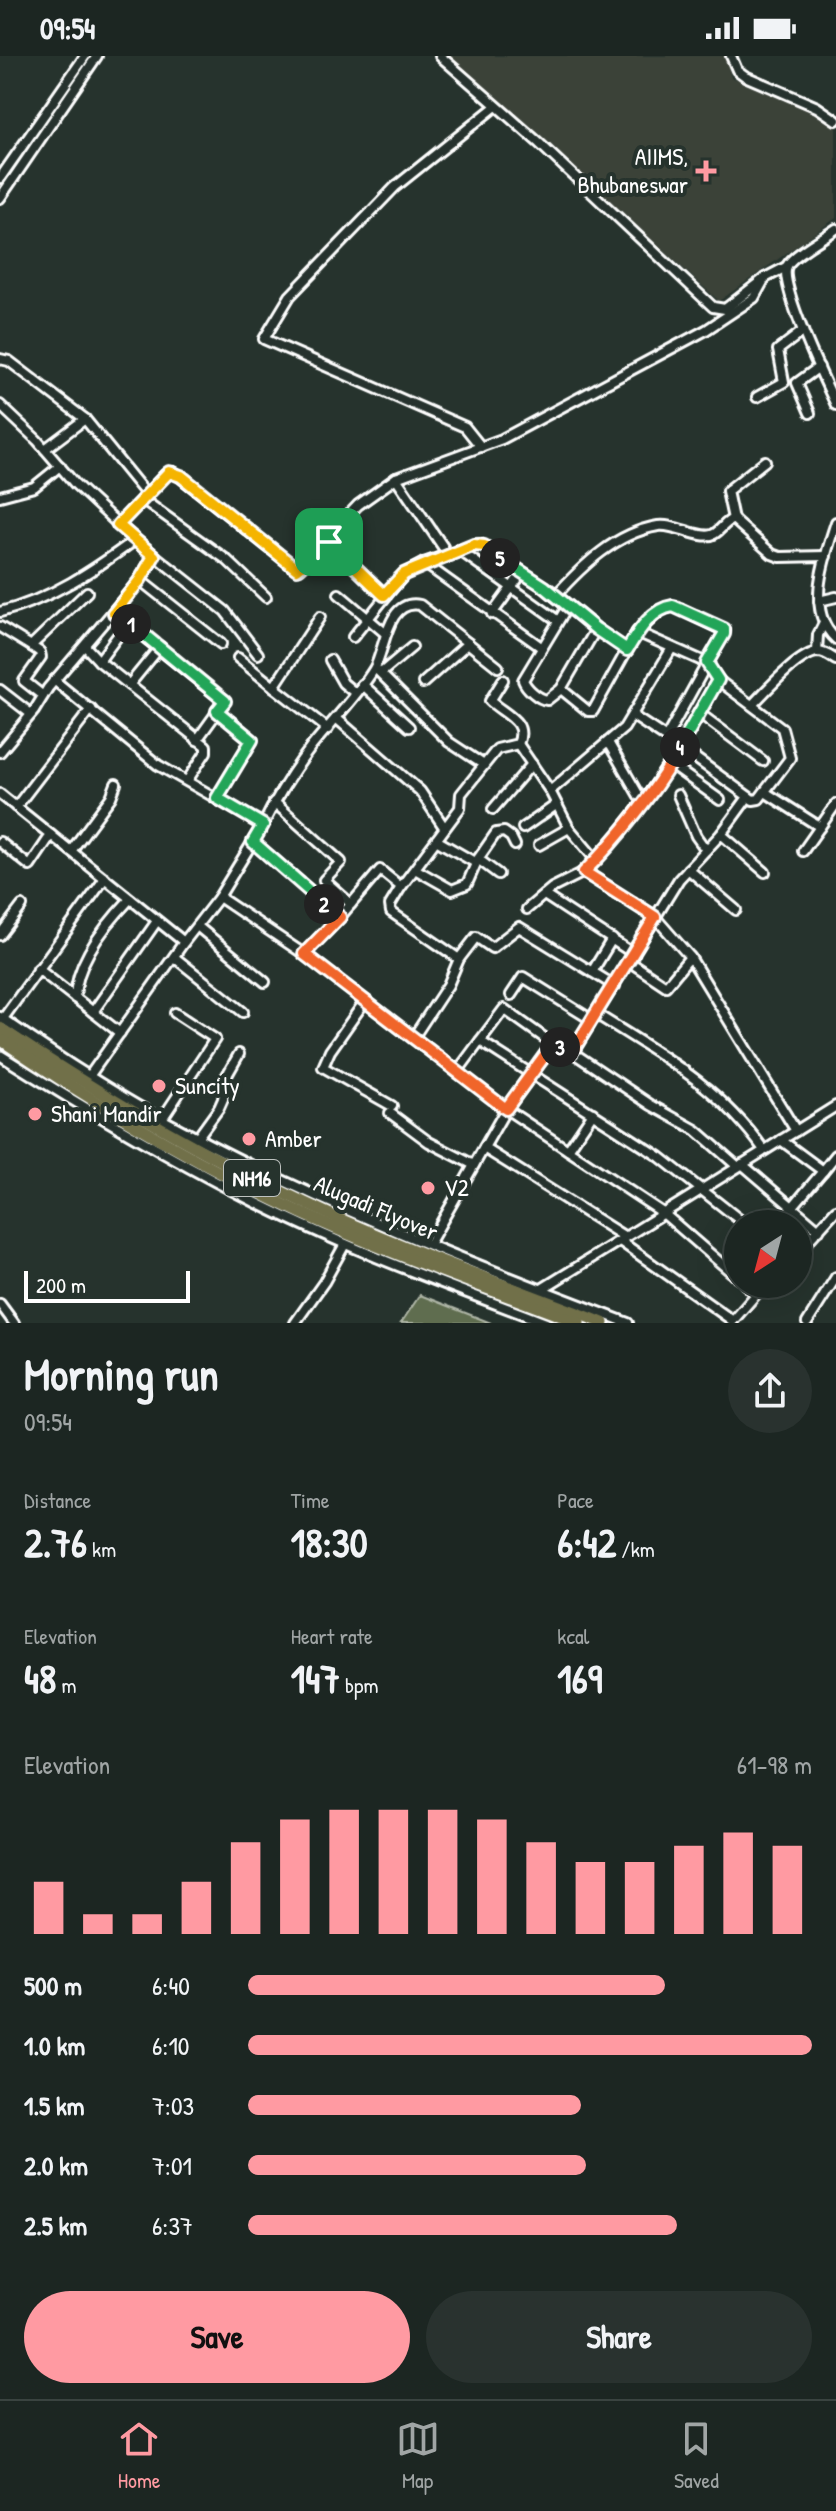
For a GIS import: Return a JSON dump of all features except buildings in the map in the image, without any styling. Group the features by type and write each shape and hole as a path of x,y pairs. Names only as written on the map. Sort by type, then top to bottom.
{"highway":[{"name":"Alugadi Flyover","path":"1,1022 123,1107 246,1175 374,1233 532,1292"},
{"name":"Alugadi Flyover","path":"0,1039 59,1080 239,1181 299,1212 406,1257 437,1275"},
{"name":"NH16","path":"437,1275 579,1323"},
{"name":"NH16","path":"532,1292 603,1323"}],"street":[{"path":"0,178 85,56"},
{"path":"0,198 97,56"},
{"path":"440,56 713,307 725,309 836,229"},
{"path":"731,56 737,70 745,76 817,107 836,120"},
{"path":"481,447 465,427 264,339 290,296 395,187 496,106"},
{"path":"786,267 785,274 803,331 836,405"},
{"path":"118,525 165,475 174,472 297,569 329,542 358,505 396,478 446,457 502,439 706,330 754,298 765,278"},
{"path":"757,397 784,382 778,350 803,331"},
{"path":"0,359 9,361 85,419 144,496 227,560 266,597"},
{"path":"810,413 797,383 819,367"},
{"path":"0,405 118,525 225,611 258,654"},
{"path":"45,449 85,419"},
{"path":"765,461 727,491 733,519 772,554 780,557 826,556"},
{"path":"0,496 34,487 60,466"},
{"path":"396,478 443,547"},
{"path":"555,596 591,559 639,531 669,525 712,535 733,519"},
{"path":"752,705 788,670 821,653 836,639 823,625 819,601 826,556 836,522"},
{"path":"0,612 46,596 135,540"},
{"path":"329,542 384,595"},
{"path":"353,637 404,574 424,563 480,544 627,650"},
{"path":"459,550 557,620"},
{"path":"0,752 54,680 140,580 154,556"},
{"path":"424,563 541,647"},
{"path":"492,614 522,573"},
{"path":"140,580 221,644"},
{"path":"31,646 87,592"},
{"path":"339,594 385,633"},
{"path":"819,601 836,597"},
{"path":"378,670 385,633 392,620 414,604 420,605 498,667"},
{"path":"561,689 588,711 593,711 637,632 661,610 673,606 725,631 666,738"},
{"path":"567,607 541,647 524,682 544,701 561,689 596,629"},
{"path":"114,613 225,701 197,740"},
{"path":"274,687 320,617"},
{"path":"99,661 128,622"},
{"path":"821,653 818,635 823,625"},
{"path":"0,627 40,652 41,657 24,681 43,696"},
{"path":"633,716 756,800 765,792 790,754 782,728 718,680 707,663 637,632"},
{"path":"423,683 468,643"},
{"path":"85,646 99,661 207,749 187,781"},
{"path":"129,685 160,647"},
{"path":"90,1075 219,897 274,802 312,746 362,684 412,647"},
{"path":"550,791 609,744 633,716 672,648"},
{"path":"821,653 836,660"},
{"path":"238,658 328,729"},
{"path":"330,660 336,674 355,693"},
{"path":"378,670 449,742 484,765"},
{"path":"54,680 158,765 263,825"},
{"path":"503,680 490,701 520,725 522,732 518,744"},
{"path":"527,909 561,882 584,872 596,860 670,764 718,680"},
{"path":"362,684 409,727"},
{"path":"0,690 31,714"},
{"path":"16,807 91,709"},
{"path":"217,711 252,740 217,798"},
{"path":"699,713 763,761"},
{"path":"336,718 420,791 444,827"},
{"path":"459,959 391,912 390,905 460,808 461,794 484,765 497,749 518,744"},
{"path":"518,744 550,791 569,828 596,860"},
{"path":"609,744 642,801"},
{"path":"493,809 532,764"},
{"path":"670,764 720,800"},
{"path":"71,851 111,797 116,784"},
{"path":"765,792 820,827"},
{"path":"0,794 184,942"},
{"path":"678,795 696,836 706,850"},
{"path":"572,1052 688,869 721,834 748,797"},
{"path":"274,802 341,862 324,880 351,904"},
{"path":"803,851 836,804"},
{"path":"523,828 556,805"},
{"path":"539,845 569,828"},
{"path":"415,869 452,890 467,884 477,861 500,831 511,837 515,845"},
{"path":"721,834 765,872"},
{"path":"0,842 30,866 51,835"},
{"path":"436,840 498,874"},
{"path":"253,842 340,917"},
{"path":"688,869 736,910"},
{"path":"304,954 380,870 401,887"},
{"path":"584,872 655,917 690,957 796,1131"},
{"path":"105,878 1,1022 162,1119 285,1182 532,1292 628,1323"},
{"path":"544,895 612,939 666,986 690,957"},
{"path":"219,897 304,954 506,1109 663,1213 724,1266"},
{"path":"75,998 77,974 102,932 130,899"},
{"path":"0,935 22,906"},
{"path":"93,1012 157,921"},
{"path":"197,926 265,982"},
{"path":"413,1038 448,985 459,959 476,937 492,948 519,927 615,986"},
{"path":"592,972 612,939"},
{"path":"174,957 243,1012"},
{"path":"38,969 120,1033"},
{"path":"511,995 523,977 673,1063 718,1095 764,1150"},
{"path":"365,1001 323,1067 391,1110 429,1142 474,1165"},
{"path":"457,1072 504,1009 553,1044 572,1052 651,1105 696,1130 819,1230"},
{"path":"162,1119 215,1039 175,1013"},
{"path":"480,1041 660,1157 728,1210"},
{"path":"429,1244 506,1109 553,1044"},
{"path":"198,1137 219,1108 226,1077 239,1054"},
{"path":"0,1055 133,1137 244,1197 345,1244 437,1275 546,1323"},
{"path":"532,1292 836,1106"},
{"path":"568,1150 593,1113"},
{"path":"781,1140 829,1168"},
{"path":"484,1148 623,1239 733,1322 751,1298"},
{"path":"793,1208 829,1168 836,1155"},
{"path":"812,1237 836,1210"},
{"path":"295,1323 319,1290 345,1244"},
{"path":"807,1323 836,1277"},
{"path":"0,1304 14,1323"}],"shaded area":[{"name":"AIIMS, Bhubaneswar","path":"449,56 725,56 731,77 821,112 836,124 836,218 719,301"}],"green space":[{"path":"420,1295 491,1323 401,1323"}],"place":[{"name":"AIIMS, Bhubaneswar","path":"706,171"},
{"name":"Suncity","path":"159,1086"},
{"name":"Shani Mandir","path":"35,1114"},
{"name":"Amber","path":"249,1139"},
{"name":"V2","path":"428,1188"}],"route":[{"path":"169,472 181,476 297,569 329,542 384,595 404,574 424,563 480,544 545,587 567,607 627,650 648,620 667,607 673,606 725,631 707,663 718,680 670,764 622,829 584,872 655,917 572,1052 553,1044 506,1109 304,954 340,917 253,842 263,825 217,798 252,740 217,711 225,701 114,613 154,556 118,525 169,472"}]}
